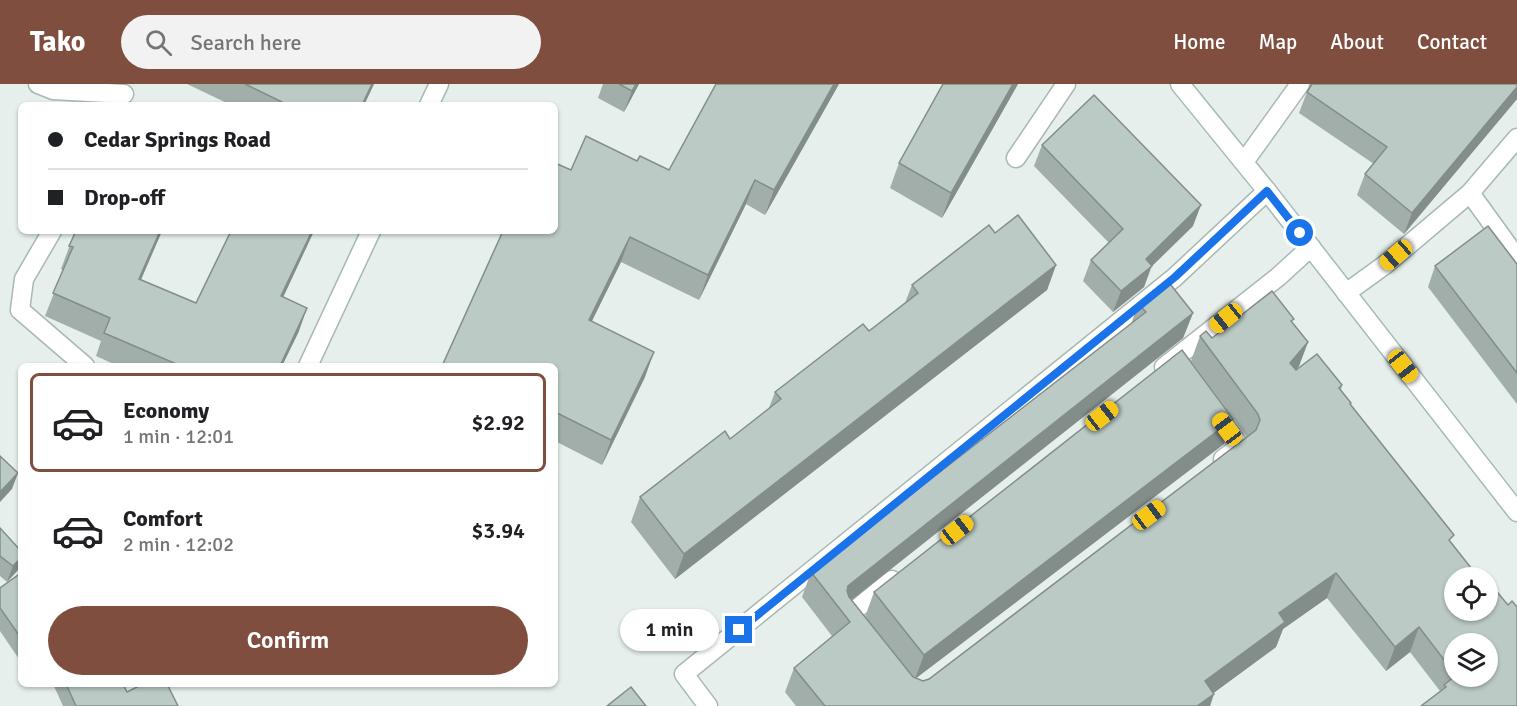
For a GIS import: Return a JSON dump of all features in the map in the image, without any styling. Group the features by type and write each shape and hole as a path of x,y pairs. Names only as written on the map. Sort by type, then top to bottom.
{"main road":[{"path":"38,84 53,90 124,94"},
{"path":"430,102 439,84"},
{"path":"1016,158 1066,84"},
{"path":"1180,84 1267,191 1517,512"},
{"path":"1244,162 1300,84"},
{"path":"1346,293 1386,264 1470,193 1517,138"},
{"path":"708,706 684,674 1175,277 1267,191"},
{"path":"1470,193 1517,258"},
{"path":"50,234 24,279 20,310 82,363"},
{"path":"309,363 370,234"},
{"path":"1147,381 1278,277 1311,247"},
{"path":"1175,359 1188,377"},
{"path":"1201,394 1240,446 1212,467"},
{"path":"870,642 849,615 904,571"}],"building":[{"path":"245,84 372,84 363,102 282,102"},
{"path":"619,84 636,84 632,91"},
{"path":"716,84 834,84 774,190 755,180 708,275 630,237 589,320 654,352 611,440 558,414 558,363 443,363 502,234 558,234 558,164 571,170 586,136 637,161 640,156 669,170"},
{"path":"943,84 1013,84 951,193 899,163"},
{"path":"1312,84 1517,84 1517,87 1412,213 1365,174 1387,147 1307,92"},
{"path":"1094,95 1201,205 1146,259 1152,266 1121,291 1091,260 1123,229 1042,145"},
{"path":"1018,215 1056,265 684,554 640,497 725,431 730,439 781,399 775,392 863,324 869,331 918,293 912,285 989,225 995,233"},
{"path":"1488,226 1517,264 1517,373 1435,266"},
{"path":"75,234 159,234 139,279 196,303 230,234 311,234 281,296 307,308 281,363 174,363 104,333 110,318 53,293 73,247 69,246"},
{"path":"1167,280 1193,313 848,586 849,597 913,677 923,681 929,679 1256,430 1260,420 1258,414 1200,336 1206,331 1212,338 1272,291 1294,319 1291,321 1308,342 1290,363 1296,370 1317,354 1342,385 1339,388 1350,404 1454,535 1449,540 1470,567 1444,567 1444,621 1498,621 1498,593 1508,605 1512,601 1517,607 1517,706 1421,706 1446,687 1498,687 1498,633 1444,633 1444,660 1419,627 1395,647 1336,573 1279,613 1285,622 1205,681 1214,694 1197,706 825,706 794,668 850,622 811,572 1146,312 1138,304"},
{"path":"1182,350 1233,419 924,655 874,592"},
{"path":"0,456 18,473 0,492"},
{"path":"0,528 18,548 18,561 13,566 0,556"},
{"path":"18,575 18,634 0,608 0,588"},
{"path":"67,687 124,687 127,692 137,687 168,687 178,706 76,706"},
{"path":"631,687 646,706 607,706"}],"route":[{"path":"739,630 1175,277 1267,191 1300,233"}]}
